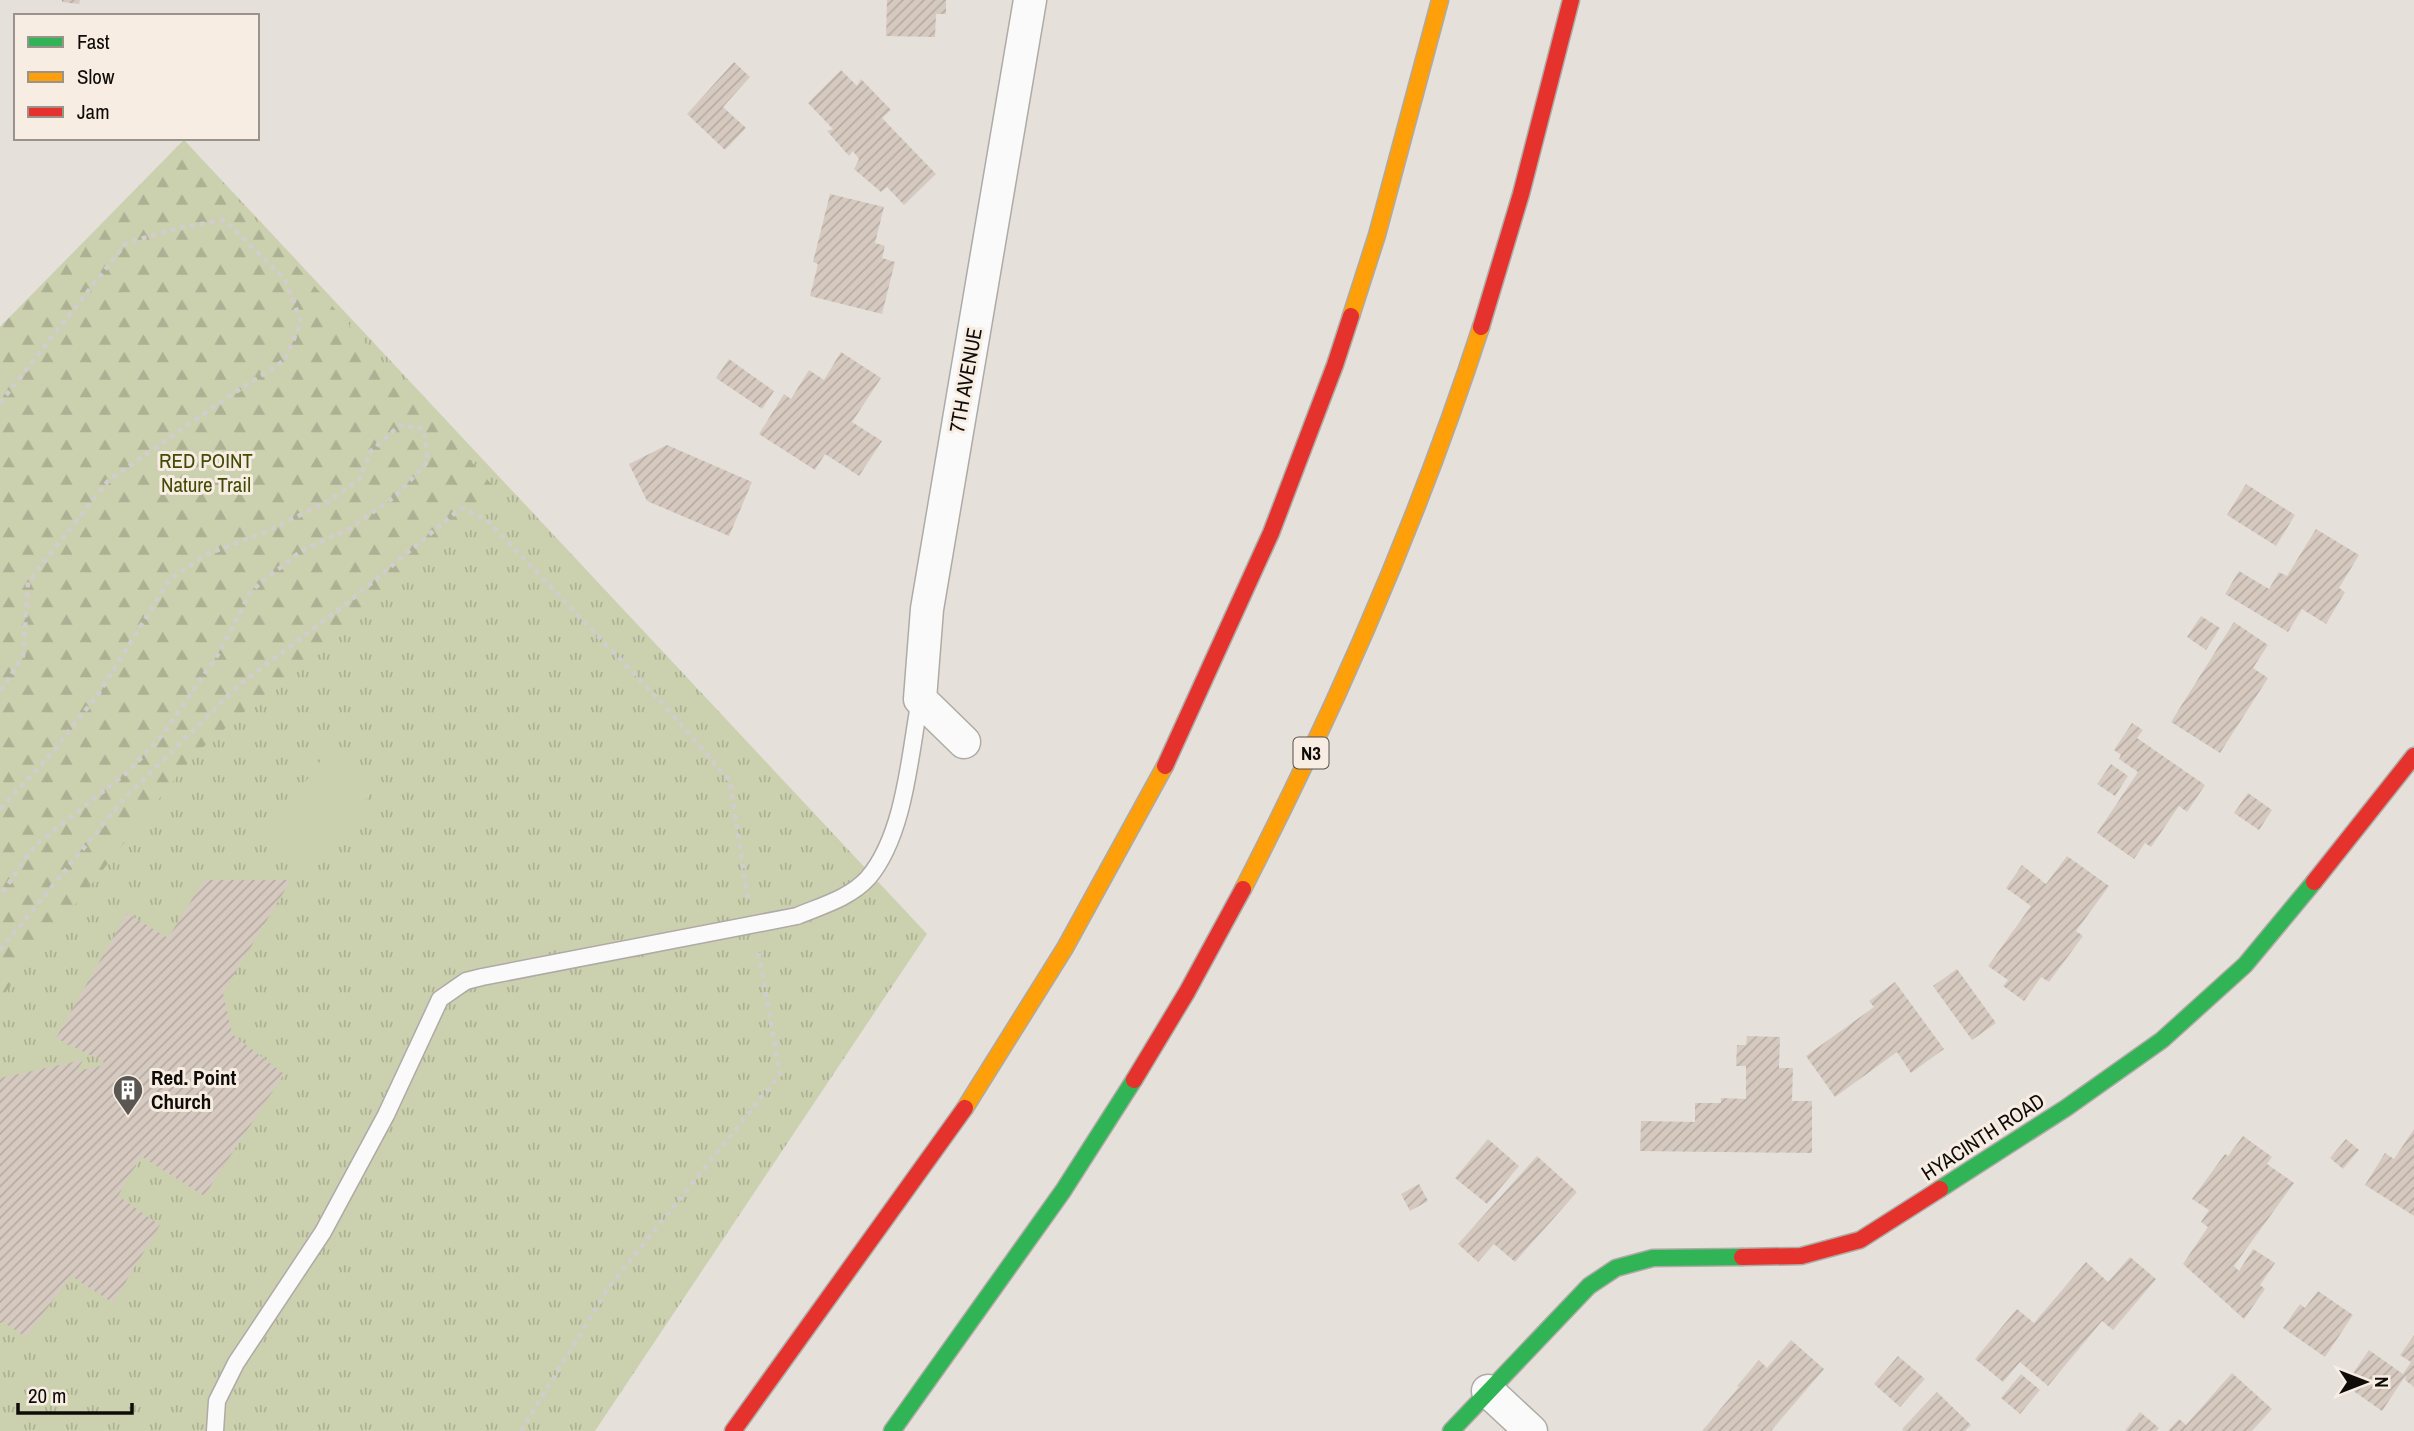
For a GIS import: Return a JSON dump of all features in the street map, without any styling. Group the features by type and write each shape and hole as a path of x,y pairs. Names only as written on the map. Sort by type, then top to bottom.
{"main road":[{"path":"733,1431 966,1107 1065,948 1156,786 1271,533 1335,365 1377,235 1440,0"},
{"name":"N3","path":"892,1431 1086,1156 1178,1006 1265,849 1333,708 1398,556 1462,384 1521,202 1571,0"},
{"name":"HYACINTH ROAD","path":"1451,1431 1589,1286 1616,1268 1653,1258 1801,1256 1860,1240 2066,1108 2162,1040 2245,965 2414,756"}],"street":[{"name":"7TH AVENUE","path":"920,699 927,609 1030,0"},
{"path":"920,699 964,742"},
{"path":"1488,1391 1531,1431"}],"lane":[{"path":"215,1431 217,1401 236,1363 323,1232 386,1115 440,999 466,981 797,916 846,895 867,879 883,855 893,830 904,791 920,699"}],"path":[{"path":"0,403 126,243 179,228 225,220 285,279 301,323 285,360 108,481 28,582 23,656 0,692"},
{"path":"0,808 51,754 99,693 170,579 207,554 263,533 327,502 359,480 371,452 400,425 424,429 428,461 421,469 387,502 349,529 301,551 251,591 219,653 163,734 129,771 34,846 0,896"},
{"path":"0,950 123,800 238,686 351,600 461,508 487,520"}],"green space":[{"path":"184,140 927,934 595,1431 0,1431 0,327"},
{"name":"RED POINT Nature Trail","path":"184,140 500,494 195,754 0,999 0,327"},
{"path":"329,749 376,786 312,874 263,841"}],"building":[{"path":"62,0 80,0 79,4"},
{"path":"887,0 946,0 946,14 936,14 935,37 886,36"},
{"path":"734,62 750,77 723,107 746,128 725,150 687,114"},
{"path":"841,70 857,86 861,79 891,110 882,118 936,174 904,205 887,187 881,192 854,169 859,159 853,151 849,156 827,131 833,129 808,103"},
{"path":"830,194 884,207 875,243 885,246 882,258 895,262 882,314 810,296 818,264 813,262"},
{"path":"841,352 881,378 852,422 882,441 859,476 825,454 815,470 759,434 784,394 791,399 809,370 824,380"},
{"path":"729,359 774,391 762,409 716,378"},
{"path":"667,445 752,482 729,536 647,501 629,464"},
{"path":"2246,484 2295,515 2276,546 2227,515"},
{"path":"2316,529 2359,555 2339,588 2345,592 2326,624 2302,609 2288,632 2225,594 2239,571 2269,589 2279,572 2287,576"},
{"path":"2201,616 2220,628 2206,650 2187,637"},
{"path":"2234,622 2268,645 2253,668 2268,678 2220,753 2171,722"},
{"path":"2132,723 2143,730 2137,738 2205,785 2187,812 2179,806 2151,847 2145,843 2134,859 2097,833 2138,772 2119,759 2121,755 2114,750"},
{"path":"2111,764 2128,776 2115,796 2097,784"},
{"path":"2248,793 2272,810 2259,830 2234,813"},
{"path":"2067,856 2109,886 2076,931 2083,936 2049,982 2041,977 2024,1001 2003,986 2008,980 1988,966 2031,906 2006,888 2022,865 2046,884"},
{"name":"Red. Point Church","path":"204,880 291,880 223,993 232,1034 284,1074 204,1196 141,1156 118,1196 160,1225 113,1303 71,1276 26,1337 3,1322 0,1323 0,1078 83,1060 77,1071 101,1066 104,1062 56,1038 127,913 168,938"},
{"path":"1957,969 1996,1023 1972,1040 1933,986"},
{"path":"1895,982 1944,1049 1911,1073 1897,1052 1835,1097 1806,1056 1874,1007 1869,1001"},
{"path":"1747,1036 1780,1037 1779,1068 1793,1068 1792,1101 1812,1101 1812,1153 1640,1151 1641,1121 1695,1122 1695,1103 1721,1103 1721,1098 1746,1099 1746,1066 1736,1066 1737,1045 1746,1045"},
{"path":"2414,1129 2414,1216 2365,1185 2385,1153 2394,1159"},
{"path":"2243,1136 2272,1157 2267,1164 2294,1183 2234,1266 2239,1271 2253,1249 2275,1263 2260,1285 2265,1289 2244,1319 2183,1264 2208,1227 2201,1222 2209,1210 2192,1199 2225,1154 2228,1156"},
{"path":"1488,1139 1519,1166 1487,1204 1455,1178"},
{"path":"2346,1139 2359,1150 2343,1169 2330,1158"},
{"path":"1537,1156 1577,1192 1515,1262 1494,1244 1478,1262 1458,1244"},
{"path":"1419,1184 1428,1201 1410,1211 1401,1194"},
{"path":"2130,1257 2156,1279 2113,1330 2102,1321 2048,1386 2020,1362 2003,1382 1975,1359 2017,1309 2034,1323 2086,1262 2108,1282"},
{"path":"2318,1291 2353,1315 2325,1357 2283,1328 2300,1304 2305,1308"},
{"path":"2414,1335 2414,1387 2405,1380 2406,1375 2382,1411 2345,1385 2369,1350 2403,1374 2411,1362 2400,1355"},
{"path":"1791,1340 1824,1369 1771,1431 1702,1431 1759,1360 1767,1368"},
{"path":"1898,1356 1925,1379 1900,1407 1874,1384"},
{"path":"2232,1373 2272,1409 2252,1431 2168,1431 2179,1419 2186,1425"},
{"path":"2021,1374 2040,1390 2020,1414 2001,1398"},
{"path":"1937,1392 1971,1425 1965,1431 1904,1431 1902,1429"},
{"path":"2140,1412 2159,1428 2157,1431 2125,1431"}],"traffic: fast":[{"path":"1940,1189 2066,1108 2162,1040 2245,965 2314,882"},
{"path":"892,1431 1063,1191 1134,1080"},
{"path":"1451,1431 1589,1286 1616,1268 1653,1258 1742,1257"}],"traffic: slow":[{"path":"1351,316 1377,235 1440,0"},
{"path":"1243,889 1311,752 1373,613 1430,471 1481,327"},
{"path":"965,1108 1065,948 1165,766"}],"traffic: jam":[{"path":"1481,327 1521,194 1571,0"},
{"path":"1165,766 1271,533 1351,316"},
{"path":"2314,882 2414,756"},
{"path":"1134,1080 1187,992 1243,889"},
{"path":"733,1431 965,1108"},
{"path":"1742,1257 1801,1256 1860,1240 1940,1189"}],"place":[{"name":"Red. Point Church","path":"128,1117"}]}
